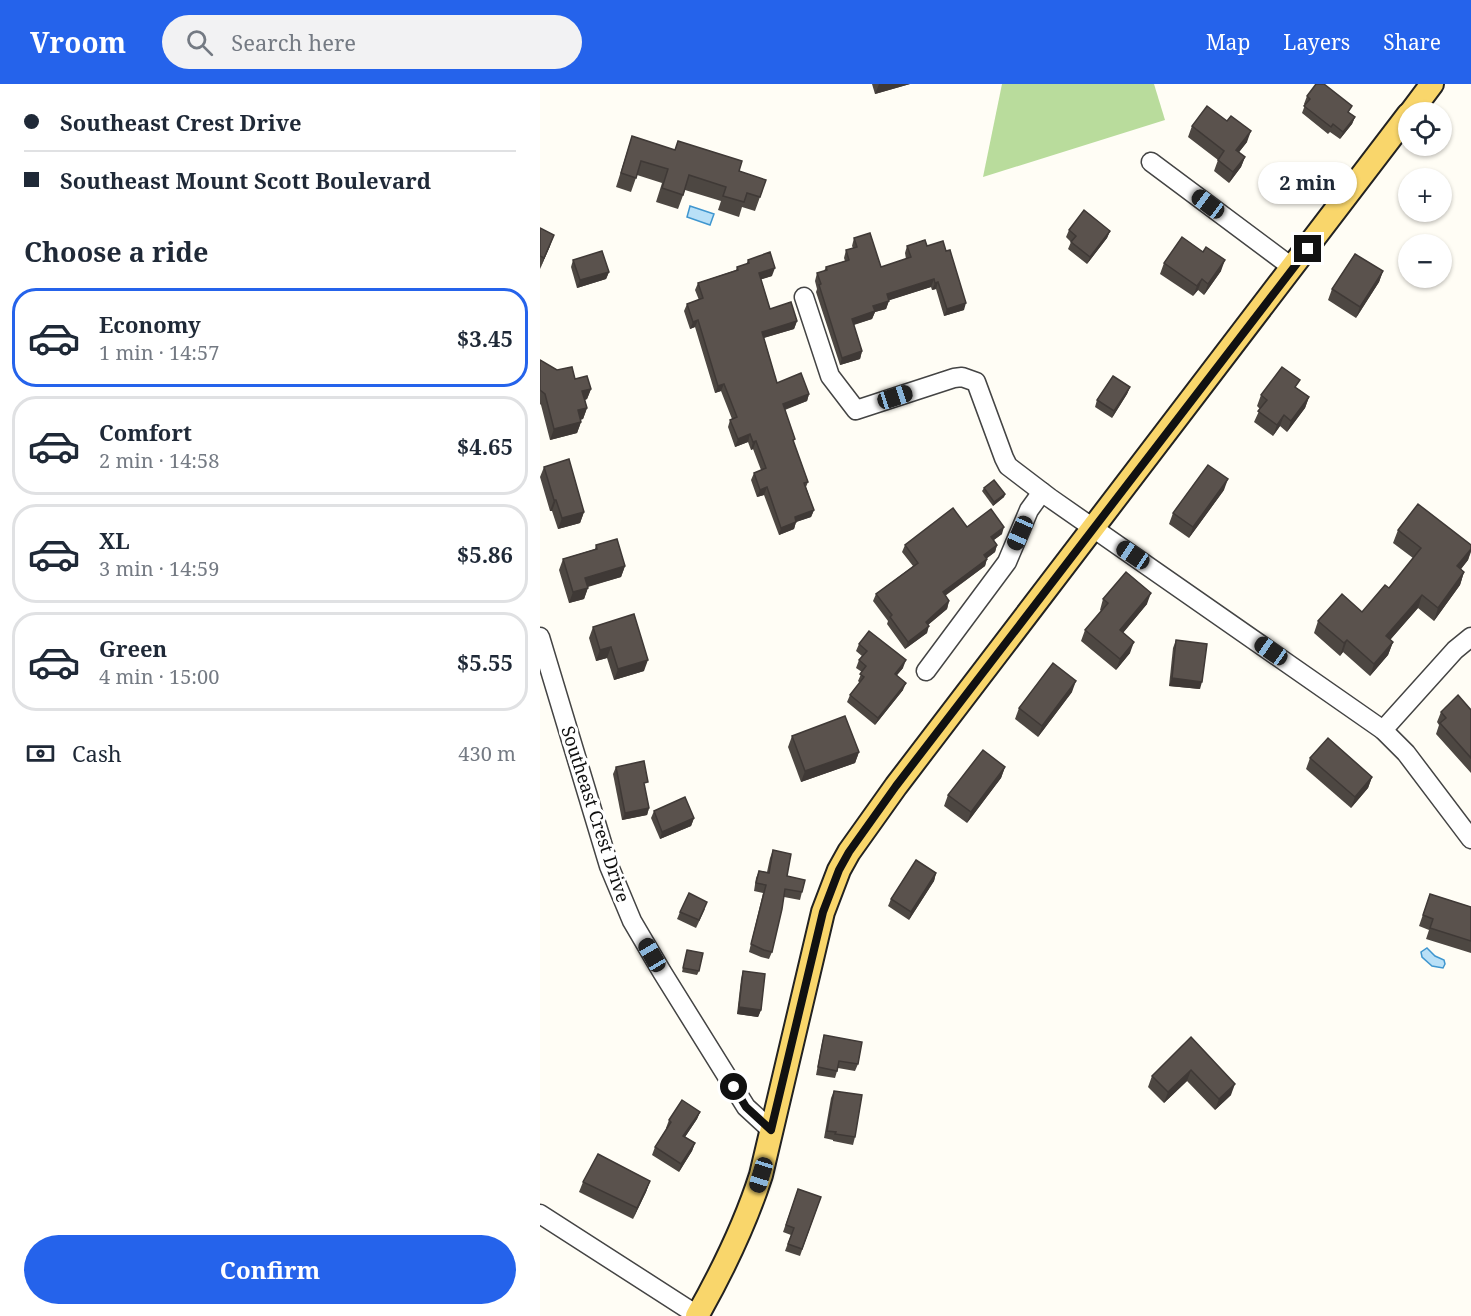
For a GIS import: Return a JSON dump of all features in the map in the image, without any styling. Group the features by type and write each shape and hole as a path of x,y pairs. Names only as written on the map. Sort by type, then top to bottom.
{"main road":[{"path":"1419,102 1432,84"},
{"path":"697,1316 742,1229 761,1175 823,912 839,870 887,797 1398,130"}],"street":[{"path":"1151,162 1293,268"},
{"path":"804,297 830,376 856,410 962,376 976,382 1008,466 1383,730 1406,753 1471,839"},
{"path":"926,671 1007,562 1029,510 1042,492"},
{"path":"1383,730 1455,650 1471,637"},
{"name":"Southeast Crest Drive","path":"541,642 609,866 632,921 746,1107 771,1130"},
{"path":"540,1214 697,1316"}],"green space":[{"path":"1002,84 1154,84 1165,120 983,177"}],"water":[{"path":"690,206 714,214 710,225 687,217"},
{"path":"1427,948 1435,956 1444,960 1443,968 1432,966 1422,957 1421,952"}],"building":[{"path":"1316,84 1324,84 1352,106 1348,112 1355,117 1343,132 1333,124 1331,127 1304,106 1310,99 1307,96"},
{"path":"1207,106 1227,121 1231,116 1251,131 1236,150 1245,157 1233,172 1218,160 1224,151 1192,126"},
{"path":"632,136 675,150 678,141 742,161 739,171 766,180 760,197 747,193 744,202 723,196 726,187 689,175 683,195 662,188 668,169 641,161 636,178 621,173"},
{"path":"1084,210 1110,231 1090,257 1071,242 1076,236 1069,230"},
{"path":"540,228 554,235 544,258 540,256"},
{"path":"870,233 881,267 911,257 907,246 925,240 927,246 943,241 946,251 950,250 966,303 947,309 938,282 935,283 934,279 887,294 889,301 873,306 875,311 852,319 862,351 842,358 817,273 827,270 826,267 849,260 846,250 857,247 854,238"},
{"path":"1182,237 1203,252 1206,247 1225,260 1208,284 1202,279 1197,286 1164,263"},
{"path":"602,251 609,272 580,280 573,260"},
{"path":"770,252 775,268 759,273 770,309 791,302 797,321 762,332 777,383 801,373 809,394 783,404 808,482 804,483 814,510 795,517 796,522 781,528 767,487 760,490 754,473 766,468 756,441 753,442 750,434 738,439 730,420 737,417 724,384 718,386 698,320 693,322 687,304 703,298 698,283 738,270 737,267 749,263 748,260"},
{"path":"1355,254 1383,271 1360,307 1332,289"},
{"path":"540,360 557,370 572,367 575,379 587,376 591,389 582,391 587,408 578,410 581,422 554,429 545,394 540,390"},
{"path":"1282,367 1300,380 1295,387 1309,397 1291,421 1284,415 1277,425 1258,411 1267,400 1261,395"},
{"path":"1113,376 1130,387 1114,411 1097,400"},
{"path":"569,459 584,512 562,518 544,467"},
{"path":"1208,465 1228,479 1193,527 1173,513"},
{"path":"994,480 1005,494 994,502 984,488"},
{"path":"1418,504 1471,545 1471,549 1457,566 1464,572 1438,608 1422,595 1386,636 1393,642 1374,664 1347,640 1344,643 1318,621 1342,594 1362,612 1385,585 1389,588 1421,548 1398,530"},
{"path":"953,508 967,527 991,509 1004,527 991,537 997,545 984,555 987,559 943,592 949,601 926,622 929,626 908,642 876,594 918,563 905,545"},
{"path":"617,539 625,566 585,578 588,588 573,592 563,559 597,549 596,545"},
{"path":"1126,572 1151,593 1120,630 1134,642 1120,659 1085,630 1108,603 1103,599"},
{"path":"634,614 648,660 618,669 611,647 600,650 593,627"},
{"path":"869,631 906,660 895,674 906,683 878,718 850,695 864,677 860,674 866,666 859,660 867,651 859,644"},
{"path":"1176,640 1207,644 1202,682 1172,678"},
{"path":"1053,663 1076,681 1042,726 1019,708"},
{"path":"1458,695 1471,710 1471,758 1440,723 1446,718 1441,712"},
{"path":"845,716 859,752 805,771 792,736"},
{"path":"1328,738 1372,777 1355,797 1310,758"},
{"path":"983,750 1005,767 971,812 948,795"},
{"path":"644,761 648,782 644,783 649,808 625,813 616,767"},
{"path":"685,797 694,818 662,832 654,811"},
{"path":"773,850 791,854 787,876 805,880 802,892 785,889 772,952 751,944 766,885 756,883 759,871 769,873"},
{"path":"916,860 936,873 911,912 891,899"},
{"path":"689,893 707,902 699,920 680,912"},
{"path":"1430,894 1471,907 1471,941 1430,928 1433,919 1423,915"},
{"path":"687,950 703,953 699,971 683,968"},
{"path":"743,971 765,974 761,1010 739,1007"},
{"path":"824,1035 862,1042 858,1064 839,1061 837,1071 818,1067"},
{"path":"1191,1037 1235,1084 1219,1099 1191,1070 1168,1092 1152,1076"},
{"path":"834,1091 862,1095 855,1137 827,1131"},
{"path":"682,1100 700,1112 683,1136 695,1143 681,1164 655,1147"},
{"path":"598,1154 650,1181 637,1208 583,1182"},
{"path":"798,1189 821,1197 802,1249 788,1244 794,1228 786,1225"}],"route":[{"path":"734,1087 746,1107 771,1130 823,912 839,870 849,852 896,786 1308,249"}]}
